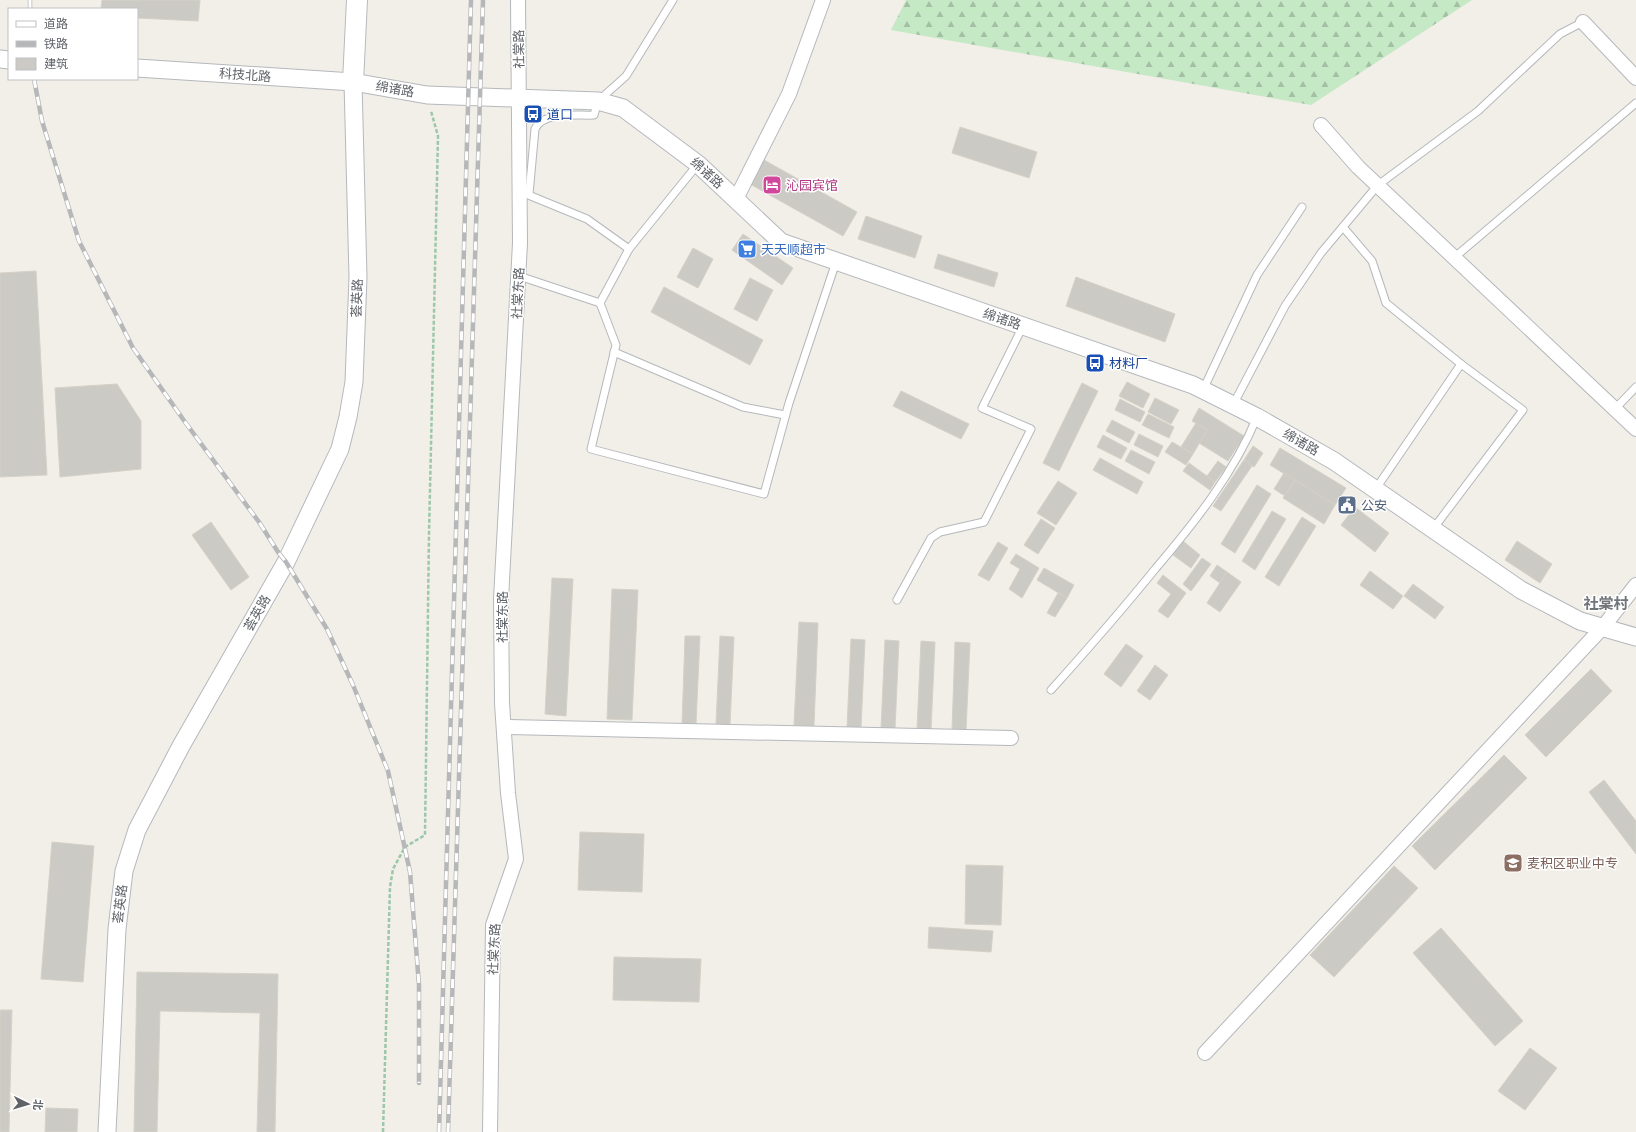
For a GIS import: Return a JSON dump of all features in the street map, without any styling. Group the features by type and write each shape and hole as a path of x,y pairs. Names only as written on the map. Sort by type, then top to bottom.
{"main road":[{"path":"353,82 357,0"}],"street":[{"name":"社棠路","path":"518,0 519,98"},
{"path":"736,199 789,94 823,0"},
{"path":"1583,22 1636,78"},
{"name":"科技北路","path":"138,68 353,82"},
{"name":"绵诸路","path":"353,82 427,95 598,101 623,108 698,164 781,242 1203,390 1257,417 1334,461 1521,590 1580,621 1636,637"},
{"name":"荟英路","path":"108,1132 117,929 124,871 137,830 181,746 286,562 340,450 348,417 354,382 358,277 353,82"},
{"name":"社棠东路","path":"490,1132 493,925 516,859 504,727 501,599 525,193 519,98"},
{"path":"1321,125 1358,167 1636,429"},
{"path":"1205,1053 1603,627 1636,585"},
{"path":"504,727 1011,738"}],"lane":[{"path":"629,249 587,219 525,193 535,129 541,120 549,117 594,115 598,101 626,76 673,0"},
{"path":"1233,405 1285,306 1321,253 1378,186 1478,111 1560,34 1583,22"},
{"path":"1455,257 1636,103"},
{"path":"698,164 629,249 600,303 616,345 591,449 764,494 785,415 836,261"},
{"path":"1203,390 1257,275 1302,207"},
{"path":"1343,227 1372,261 1386,303 1461,364 1523,410 1433,529"},
{"path":"519,276 600,303"},
{"path":"897,600 931,538 940,532 984,522 1031,429 982,408 1023,326"},
{"path":"614,352 743,407 785,415"},
{"path":"1375,490 1461,364"},
{"path":"1615,409 1636,387"},
{"path":"1051,690 1102,634 1195,521 1246,446 1257,417"}],"path":[{"path":"383,1132 390,887 394,869 405,847 425,835 429,534 438,136 427,95"}],"green space":[{"path":"906,0 1472,0 1311,105 891,30"}],"building":[{"path":"102,0 200,0 198,21 138,18 138,8 101,8"},
{"path":"960,127 1037,152 1029,178 952,153"},
{"path":"764,160 857,212 843,236 750,184"},
{"path":"866,216 922,236 915,258 858,239"},
{"path":"743,234 793,268 782,285 732,250"},
{"path":"693,248 713,259 698,288 677,277"},
{"path":"938,254 998,273 994,287 934,268"},
{"path":"36,271 47,475 0,477 0,273"},
{"path":"1076,277 1175,314 1165,342 1066,306"},
{"path":"750,278 773,290 757,321 734,309"},
{"path":"664,287 763,340 750,365 651,312"},
{"path":"1127,382 1150,394 1143,408 1119,396"},
{"path":"1082,383 1098,391 1059,471 1043,463"},
{"path":"117,384 141,421 141,469 60,477 55,388"},
{"path":"901,391 969,424 961,439 893,406"},
{"path":"1155,398 1179,410 1171,424 1148,412"},
{"path":"1120,399 1145,412 1140,422 1115,410"},
{"path":"1199,408 1244,436 1228,461 1199,443 1207,430 1192,421"},
{"path":"1148,414 1174,427 1169,438 1142,425"},
{"path":"1112,420 1135,432 1129,443 1106,431"},
{"path":"1196,423 1207,430 1193,454 1181,447"},
{"path":"1139,434 1163,446 1158,457 1134,445"},
{"path":"1103,435 1127,448 1121,459 1097,447"},
{"path":"1172,442 1193,454 1186,465 1165,452"},
{"path":"1253,446 1263,453 1254,467 1244,460"},
{"path":"1280,448 1346,488 1335,505 1270,465"},
{"path":"1131,450 1155,462 1149,474 1125,461"},
{"path":"1100,458 1143,482 1137,494 1093,470"},
{"path":"1244,460 1252,466 1221,511 1213,506"},
{"path":"1218,461 1226,467 1215,482 1207,476"},
{"path":"1189,463 1215,482 1210,490 1183,471"},
{"path":"1284,473 1295,480 1285,496 1274,489"},
{"path":"1295,480 1335,505 1324,524 1283,498"},
{"path":"1058,481 1077,493 1056,525 1037,513"},
{"path":"1257,485 1271,494 1235,553 1221,544"},
{"path":"1355,507 1389,533 1375,552 1341,525"},
{"path":"1272,511 1286,519 1255,570 1242,561"},
{"path":"1302,517 1316,526 1279,586 1265,577"},
{"path":"1041,519 1055,528 1038,554 1024,545"},
{"path":"211,522 249,577 231,590 192,535"},
{"path":"1183,541 1200,555 1191,568 1173,555"},
{"path":"1517,541 1552,564 1540,583 1505,560"},
{"path":"998,542 1008,548 989,581 978,575"},
{"path":"1016,554 1039,568 1022,598 1009,589 1020,569 1010,563"},
{"path":"1202,558 1211,564 1191,591 1183,584"},
{"path":"1217,565 1227,572 1220,583 1210,576"},
{"path":"1044,568 1074,585 1067,598 1037,580"},
{"path":"1370,571 1403,596 1393,609 1360,585"},
{"path":"1227,572 1241,582 1220,612 1207,603"},
{"path":"1163,575 1186,593 1168,618 1158,611 1171,594 1157,583"},
{"path":"552,578 573,579 566,716 545,714"},
{"path":"1413,584 1444,607 1435,619 1404,596"},
{"path":"612,589 638,590 632,720 607,719"},
{"path":"1058,593 1067,598 1055,617 1047,613"},
{"path":"799,622 818,623 814,726 794,725"},
{"path":"685,636 700,636 696,724 682,724"},
{"path":"720,636 734,637 730,725 716,724"},
{"path":"851,639 865,640 861,728 847,727"},
{"path":"885,640 899,641 895,729 881,728"},
{"path":"921,641 935,642 931,730 917,729"},
{"path":"955,642 970,643 966,731 952,730"},
{"path":"1126,644 1143,656 1121,687 1104,674"},
{"path":"1155,665 1168,675 1150,700 1137,691"},
{"path":"1591,669 1612,691 1546,757 1525,735"},
{"path":"1504,755 1527,778 1435,870 1412,846"},
{"path":"1604,780 1636,821 1636,854 1589,792"},
{"path":"580,832 644,834 642,892 578,890"},
{"path":"52,842 94,846 83,982 41,979"},
{"path":"966,865 1003,866 1001,925 965,924"},
{"path":"1394,866 1418,888 1334,977 1310,955"},
{"path":"929,927 993,931 991,952 928,948"},
{"path":"1441,928 1523,1021 1495,1046 1413,953"},
{"path":"614,957 701,959 699,1002 613,1000"},
{"path":"137,972 278,974 275,1132 257,1132 260,1013 160,1011 157,1132 134,1132"},
{"path":"0,1010 12,1010 9,1132 0,1132"},
{"path":"1530,1048 1557,1068 1525,1110 1498,1091"},
{"path":"46,1108 78,1109 77,1132 45,1132"}],"railway":[{"path":"30,0 30,8"},
{"path":"439,1132 471,0"},
{"path":"448,1132 483,0"},
{"path":"34,80 42,121 79,241 133,348 185,422 259,522 286,562 327,629 353,685 388,771 410,872 419,985 419,1083"}],"place":[{"name":"道口","path":"533,114"},
{"name":"沁园宾馆","path":"772,185"},
{"name":"天天顺超市","path":"747,249"},
{"name":"材料厂","path":"1095,363"},
{"name":"公安","path":"1347,505"},
{"name":"麦积区职业中专","path":"1513,863"}],"district":[{"name":"社棠村","path":"1606,604"}]}
